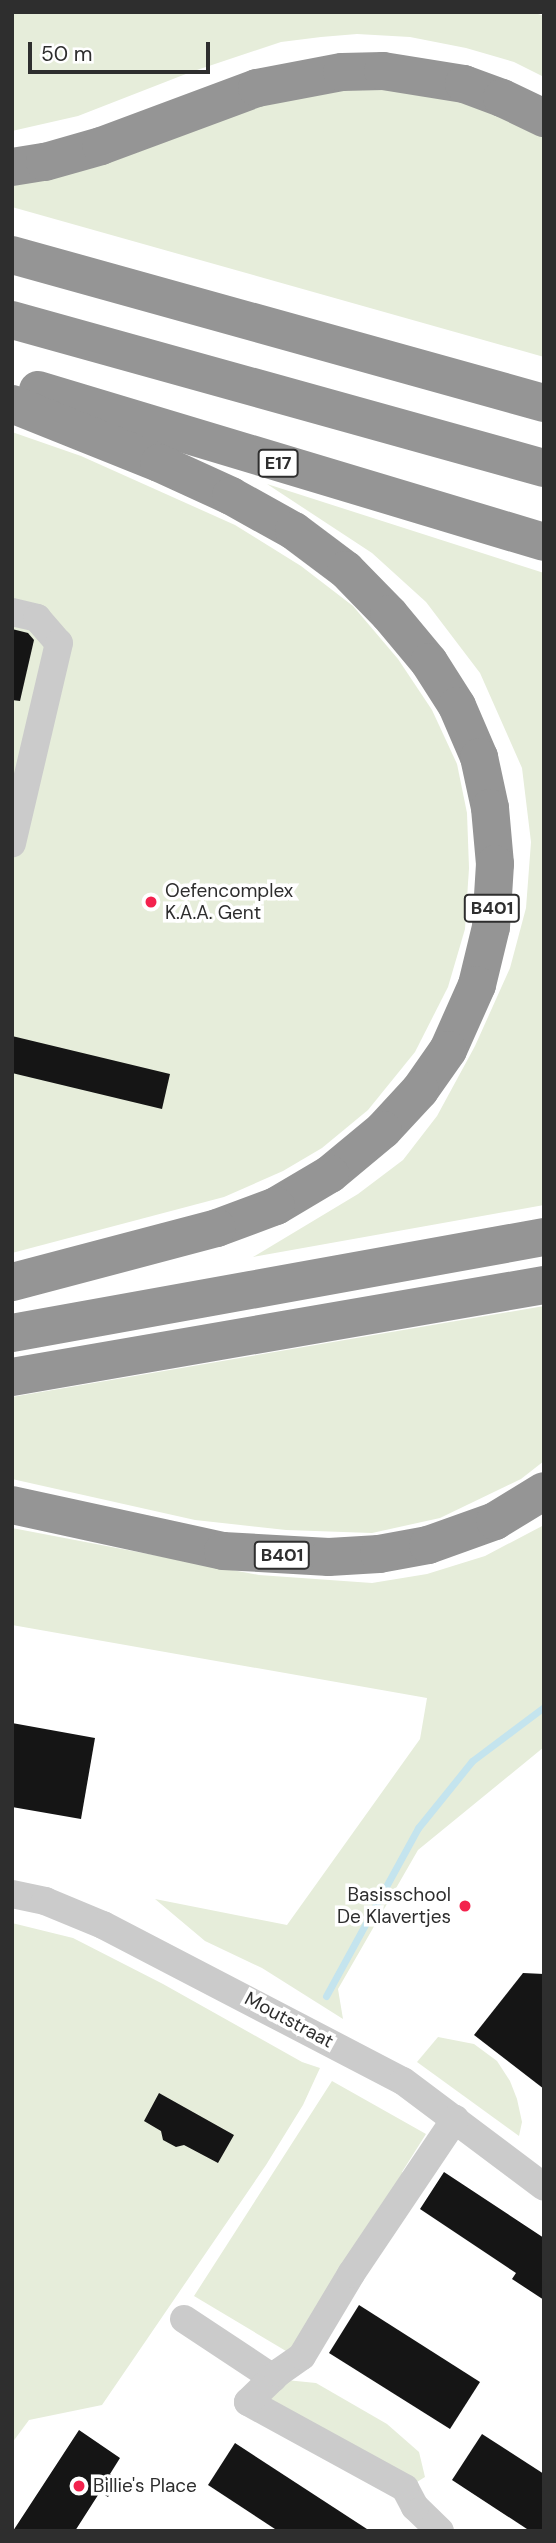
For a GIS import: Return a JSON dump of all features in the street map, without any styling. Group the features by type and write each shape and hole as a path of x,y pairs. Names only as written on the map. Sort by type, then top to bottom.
{"highway":[{"path":"12,167 45,162 101,146 257,88 342,72 383,71 464,84 544,118"},
{"path":"12,255 544,403"},
{"path":"12,320 544,468"},
{"name":"E17","path":"12,382 544,542"},
{"name":"B401","path":"12,404 159,463 231,496 294,531 346,570 389,614 429,662 457,706 479,757 489,808 495,864 491,927 477,985 448,1050 420,1090 383,1130 330,1174 276,1206 194,1235 12,1282"},
{"path":"12,1333 544,1237"},
{"path":"12,1377 544,1285"},
{"name":"B401","path":"12,1505 223,1551 329,1557 379,1554 451,1538 495,1521 544,1491"}],"street":[{"path":"12,612 37,618 59,643 12,844"},
{"name":"Moutstraat","path":"12,1894 45,1901 103,1925 250,1999 402,2081 544,2187"},
{"path":"440,2531 415,2507 405,2488 248,2402 273,2378 302,2357 351,2274 455,2119"},
{"path":"184,2319 273,2378"}],"green space":[{"path":"12,12 532,12 544,16 544,77 514,62 466,48 410,37 357,34 321,37 281,42 191,72 78,116 12,131"},
{"path":"376,87 483,105 544,136 544,357 12,207 12,186 61,176 287,97"},
{"path":"12,432 81,456 235,525 301,566 353,606 398,659 432,710 457,764 467,813 469,868 465,929 448,987 415,1052 368,1110 322,1148 283,1171 224,1197 12,1253"},
{"path":"267,484 544,573 544,1205 253,1257 358,1194 403,1160 437,1116 475,1046 510,968 526,908 531,842 522,768 480,673 426,602 372,553"},
{"path":"544,1306 544,1461 521,1479 440,1518 372,1533 286,1530 195,1520 12,1479 12,1397"},
{"path":"544,1525 544,1747 418,1850 338,1989 343,2019 262,1968 205,1941 155,1899 287,1925 420,1739 427,1698 12,1625 12,1528 259,1575 372,1583 427,1574 485,1556"},
{"path":"12,1923 73,1938 163,1984 302,2062 320,2068 303,2105 266,2165 102,2405 29,2420 12,2443"},
{"path":"438,2037 474,2044 497,2061 510,2081 517,2099 522,2122 519,2136 417,2062"},
{"path":"332,2081 426,2134 402,2172 414,2180 291,2354 194,2296"},
{"path":"286,2380 316,2383 387,2424 419,2452 425,2477 412,2485 270,2409 267,2393"}],"building":[{"path":"12,629 28,633 34,640 20,701 12,700"},
{"path":"12,1036 170,1074 162,1109 12,1073"},
{"path":"12,1723 95,1738 81,1819 12,1807"},
{"path":"523,1973 544,1974 544,2089 474,2035"},
{"path":"159,2093 234,2135 218,2163 184,2145 176,2147 163,2140 161,2131 144,2121"},
{"path":"444,2172 544,2238 544,2300 512,2279 516,2273 420,2209"},
{"path":"359,2305 480,2382 450,2429 329,2353"},
{"name":"Billie's Place","path":"79,2430 120,2458 110,2474 119,2480 108,2497 100,2492 75,2531 13,2531"},
{"path":"482,2434 544,2474 544,2531 530,2531 452,2480"},
{"path":"235,2443 370,2531 278,2531 208,2485"}],"waterway":[{"path":"326,1996 418,1828 472,1761 544,1707"}],"place":[{"name":"Oefencomplex K.A.A. Gent","path":"151,902"},
{"name":"Basisschool De Klavertjes","path":"465,1906"},
{"name":"Billie's Place","path":"79,2486"}]}
